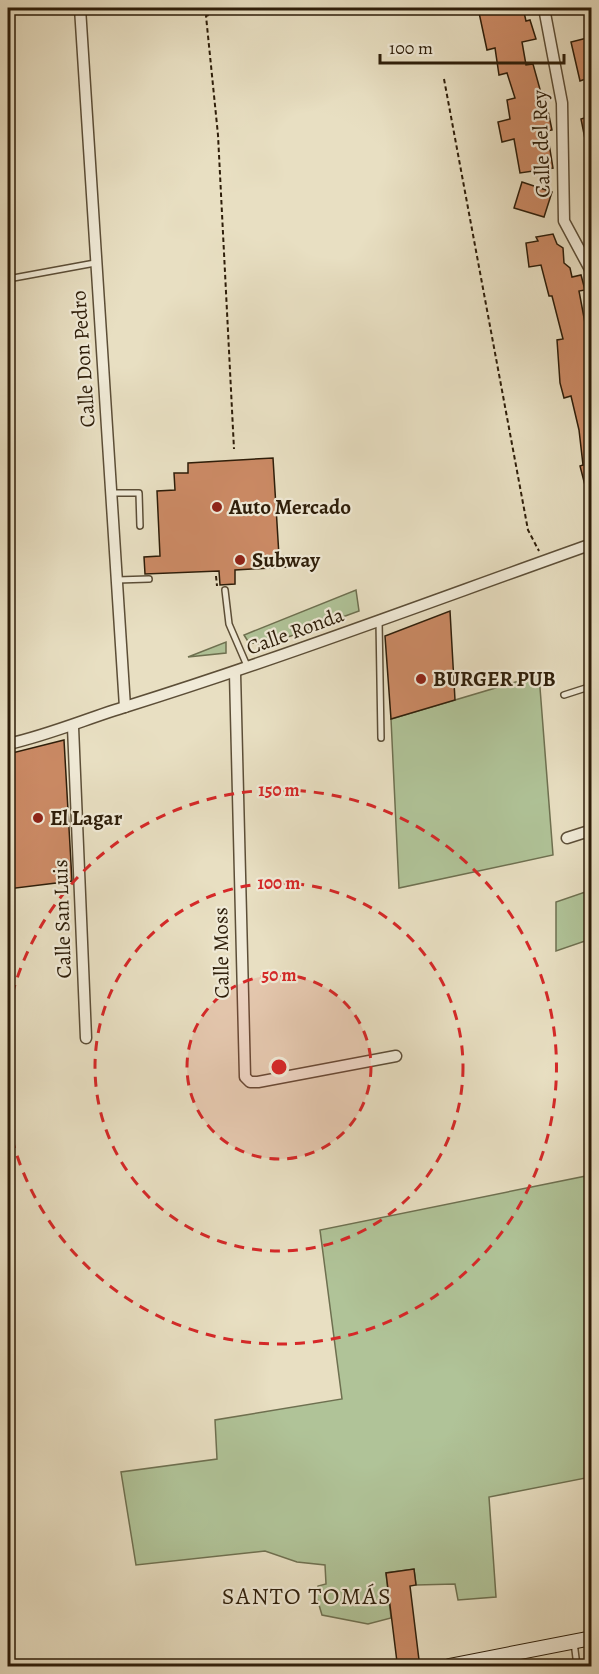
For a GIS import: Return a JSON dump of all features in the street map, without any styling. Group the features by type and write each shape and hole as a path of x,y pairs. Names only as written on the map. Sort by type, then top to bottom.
{"main road":[{"path":"449,1666 591,1638"}],"street":[{"name":"Calle Don Pedro","path":"80,8 125,707"},
{"name":"Calle del Rey","path":"544,8 562,103 564,221 591,273"},
{"name":"Calle Ronda","path":"8,744 73,727 125,707 248,669 591,544"},
{"name":"Calle Moss","path":"235,673 245,1077 250,1082 258,1082 396,1056"},
{"name":"Calle San Luis","path":"73,727 86,1038"},
{"path":"567,838 591,830"}],"lane":[{"path":"8,279 96,263"},
{"path":"112,493 139,493 140,526"},
{"path":"117,580 149,579"},
{"path":"225,590 229,624 248,669"},
{"path":"380,621 381,738"},
{"path":"564,695 591,686"},
{"path":"574,1642 577,1666"}],"path":[{"path":"230,8 206,16 218,135 234,449"},
{"path":"444,80 528,530 544,561"}],"green space":[{"path":"356,590 359,611 269,644 249,643 244,635"},
{"path":"226,642 226,653 188,657"},
{"path":"539,675 553,855 399,888 391,719"},
{"path":"591,890 591,939 556,951 556,902"},
{"path":"591,1175 591,1477 489,1497 496,1597 458,1600 455,1584 416,1585 414,1569 386,1573 391,1618 368,1624 322,1615 316,1595 318,1586 326,1584 325,1565 297,1562 265,1551 136,1565 121,1472 217,1459 215,1420 342,1399 320,1230"}],"building":[{"path":"478,8 523,8 526,21 530,20 536,39 522,42 526,65 533,64 541,93 544,92 552,130 547,131 553,168 520,173 514,139 502,142 498,122 510,119 507,100 515,98 507,73 499,75 495,48 487,50"},
{"path":"591,37 591,77 580,81 571,42"},
{"path":"591,116 591,149 587,149 581,119"},
{"path":"522,182 552,192 544,217 514,208"},
{"path":"553,234 557,244 563,248 564,263 570,268 572,277 581,275 585,290 579,291 585,323 591,321 591,496 588,497 580,466 583,465 579,430 571,396 564,398 560,383 557,340 563,339 552,296 549,296 541,265 529,267 526,243 538,241 536,237"},
{"name":"Auto Mercado","path":"273,458 279,556 287,556 288,567 235,570 235,584 220,585 219,571 145,574 144,557 160,556 157,491 175,490 174,473 188,473 188,463"},
{"name":"BURGER PUB","path":"450,611 455,700 391,719 385,636"},
{"name":"El Lagar","path":"64,740 72,881 8,889 8,754"},
{"path":"414,1569 416,1585 410,1586 419,1660 397,1662 386,1573"}],"place":[{"name":"Auto Mercado","path":"217,507"},
{"name":"Subway","path":"240,560"},
{"name":"BURGER PUB","path":"421,679"},
{"name":"El Lagar","path":"38,818"}],"district":[{"name":"SANTO TOMÁS","path":"307,1596"}]}
